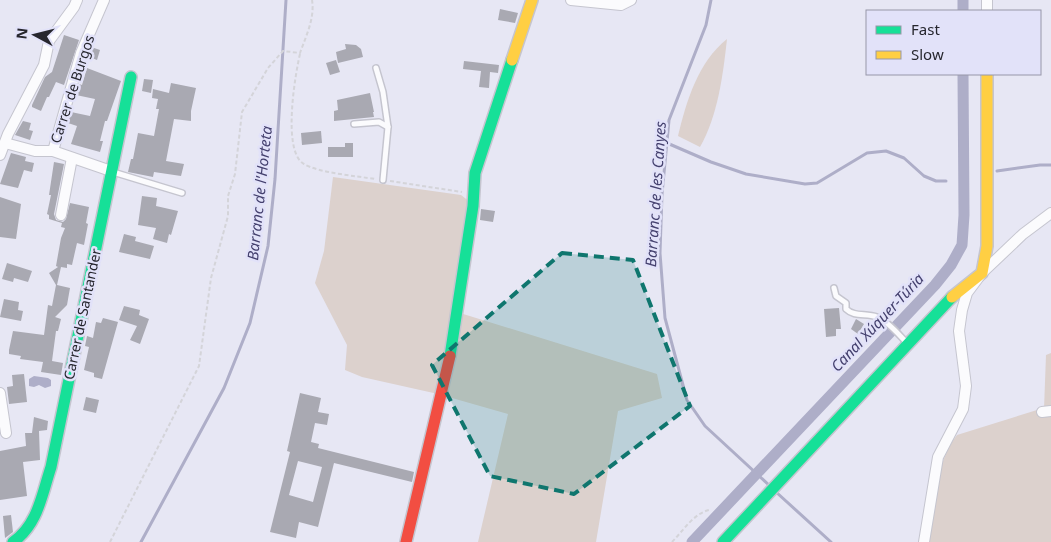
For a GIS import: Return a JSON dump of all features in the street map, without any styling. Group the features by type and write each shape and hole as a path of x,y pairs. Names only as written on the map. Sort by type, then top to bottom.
{"street":[{"path":"0,155 12,124 44,65 49,41 77,0"},
{"name":"Carrer de Burgos","path":"53,151 81,53 104,0"},
{"path":"406,542 449,365 474,193 475,173 532,0"},
{"path":"571,0 621,5 631,0"},
{"path":"924,542 938,458 963,409 966,386 959,331 962,310 968,293 982,273 987,246 987,75"},
{"name":"Carrer de Santander","path":"13,542 23,535 31,524 51,467 131,77"},
{"name":"Carrer de Burgos","path":"5,143 36,151 53,151 111,171"},
{"name":"Carrer de Burgos","path":"61,215 72,158"},
{"path":"723,542 780,481 904,340 948,300 982,273 1023,234 1051,212"},
{"path":"0,393 6,433"}],"lane":[{"path":"376,68 383,92 388,127 383,180"},
{"path":"354,124 379,122 388,127"},
{"path":"111,171 182,193"},
{"path":"834,288 836,296 846,303 846,310 850,313 876,316 883,320 904,340"}],"path":[{"path":"312,0 312,20 300,53 294,82 291,124 296,155 303,164 317,169 474,193"},
{"path":"110,542 199,366 211,278 228,216 228,196 235,174 242,112 283,51 300,53"},
{"path":"672,542 694,518 709,510"}],"highlighted area":[{"path":"562,253 633,260 690,406 574,494 490,476 432,365"}],"shaded area":[{"path":"727,39 715,108 700,147 678,136 681,123 689,96 701,71 708,59"},
{"path":"333,177 461,195 470,202 438,394 362,377 345,370 347,345 315,283 324,251"},
{"path":"460,313 657,374 662,398 618,411 596,542 478,542 508,414 445,396"},
{"path":"1051,353 1051,407 1044,409 1046,355"},
{"path":"1037,410 1041,416 1051,415 1051,542 929,542 934,500 940,473 949,447 957,435"}],"water":[{"path":"34,376 48,378 51,380 51,386 45,388 39,385 29,386 29,379"}],"building":[{"path":"500,9 518,13 515,23 498,20"},
{"path":"64,35 79,40 64,85 56,82 41,111 32,107 32,105 45,77 52,72"},
{"path":"345,44 356,45 361,49 363,57 338,63 336,52 346,49"},
{"path":"91,47 100,50 97,60 87,56"},
{"path":"336,60 340,72 330,75 326,63"},
{"path":"464,61 499,65 498,73 490,72 489,88 479,87 481,71 463,69"},
{"path":"87,68 121,81 107,121 105,121 100,141 103,141 100,152 71,144 77,126 68,123 71,112 90,116 95,99 76,95 79,84 82,85"},
{"path":"144,79 153,80 151,93 142,91"},
{"path":"171,83 196,88 191,121 174,119 166,161 184,164 181,176 154,172 153,177 128,172 131,159 133,159 138,133 154,136 159,109 156,109 158,99 152,98 153,89 169,93"},
{"path":"370,93 374,117 334,121 334,111 338,110 337,100"},
{"path":"23,121 31,123 29,130 33,131 30,140 15,135"},
{"path":"321,131 322,143 302,145 301,133"},
{"path":"345,143 353,143 353,157 328,157 328,147 345,147"},
{"path":"11,153 26,157 25,161 34,163 32,172 24,170 18,188 0,184"},
{"path":"54,162 64,164 54,214 56,220 63,222 66,219 70,203 89,207 84,245 77,243 72,265 67,264 67,268 61,267 57,285 70,288 67,305 55,317 61,319 58,331 56,331 52,361 63,363 61,375 41,372 43,362 20,359 21,356 9,354 13,331 44,335 48,305 52,306 56,285 49,273 58,267 56,266 61,238 65,228 61,227 62,223 49,219 47,214"},
{"path":"142,196 157,198 156,206 178,211 167,243 153,239 156,228 138,225"},
{"path":"0,197 21,204 16,239 0,237"},
{"path":"481,209 495,211 493,222 480,220"},
{"path":"124,234 136,237 135,241 154,246 150,259 119,252"},
{"path":"7,263 32,271 28,282 14,278 13,282 2,279"},
{"path":"4,299 19,302 18,310 23,311 21,321 0,317"},
{"path":"124,306 140,310 139,315 149,319 140,344 130,340 137,326 119,320"},
{"path":"839,308 841,329 836,329 836,336 826,337 824,309"},
{"path":"103,318 118,322 102,379 94,377 94,373 84,370 89,347 85,346 87,336 93,338 96,322 101,323"},
{"path":"856,319 864,324 858,334 851,329"},
{"path":"24,374 27,402 9,404 7,387 13,386 12,375"},
{"path":"300,393 321,398 318,412 329,414 327,425 315,423 311,442 319,444 318,448 414,472 412,482 334,463 318,527 299,522 296,538 270,532 290,452 287,451","holes":["298,461 322,467 313,502 289,495"]},
{"path":"86,397 99,400 96,413 83,410"},
{"path":"34,417 48,421 47,430 39,431 40,460 23,462 27,496 0,500 0,451 26,446 25,433 32,433"},
{"path":"11,515 13,532 5,538 3,516"}],"waterway":[{"name":"Barranc de l'Horteta","path":"141,542 224,388 250,323 268,246 275,179 286,0"},
{"name":"Barranc de les Canyes","path":"711,0 706,25 669,120 662,194 660,253 665,318 687,400 705,426 770,486"},
{"name":"Canal Xúquer-Túria","path":"963,0 963,10"},
{"name":"Canal Xúquer-Túria","path":"692,542 935,285 951,265 962,245 964,215 963,75"},
{"path":"667,143 711,162 746,174 805,184 817,183 867,153 886,151 904,158 924,176 936,181 946,181"},
{"path":"997,171 1051,165"},
{"name":"Barranc de les Canyes","path":"776,492 831,542"}],"traffic: fast":[{"path":"450,356 473,206 475,173 512,60"},
{"path":"13,542 34,518 51,467 131,77"},
{"path":"723,542 952,297"}],"traffic: slow":[{"path":"512,60 532,0"},
{"path":"952,297 982,273 987,246 987,75"}],"traffic: jam":[{"path":"406,542 450,356"}]}
